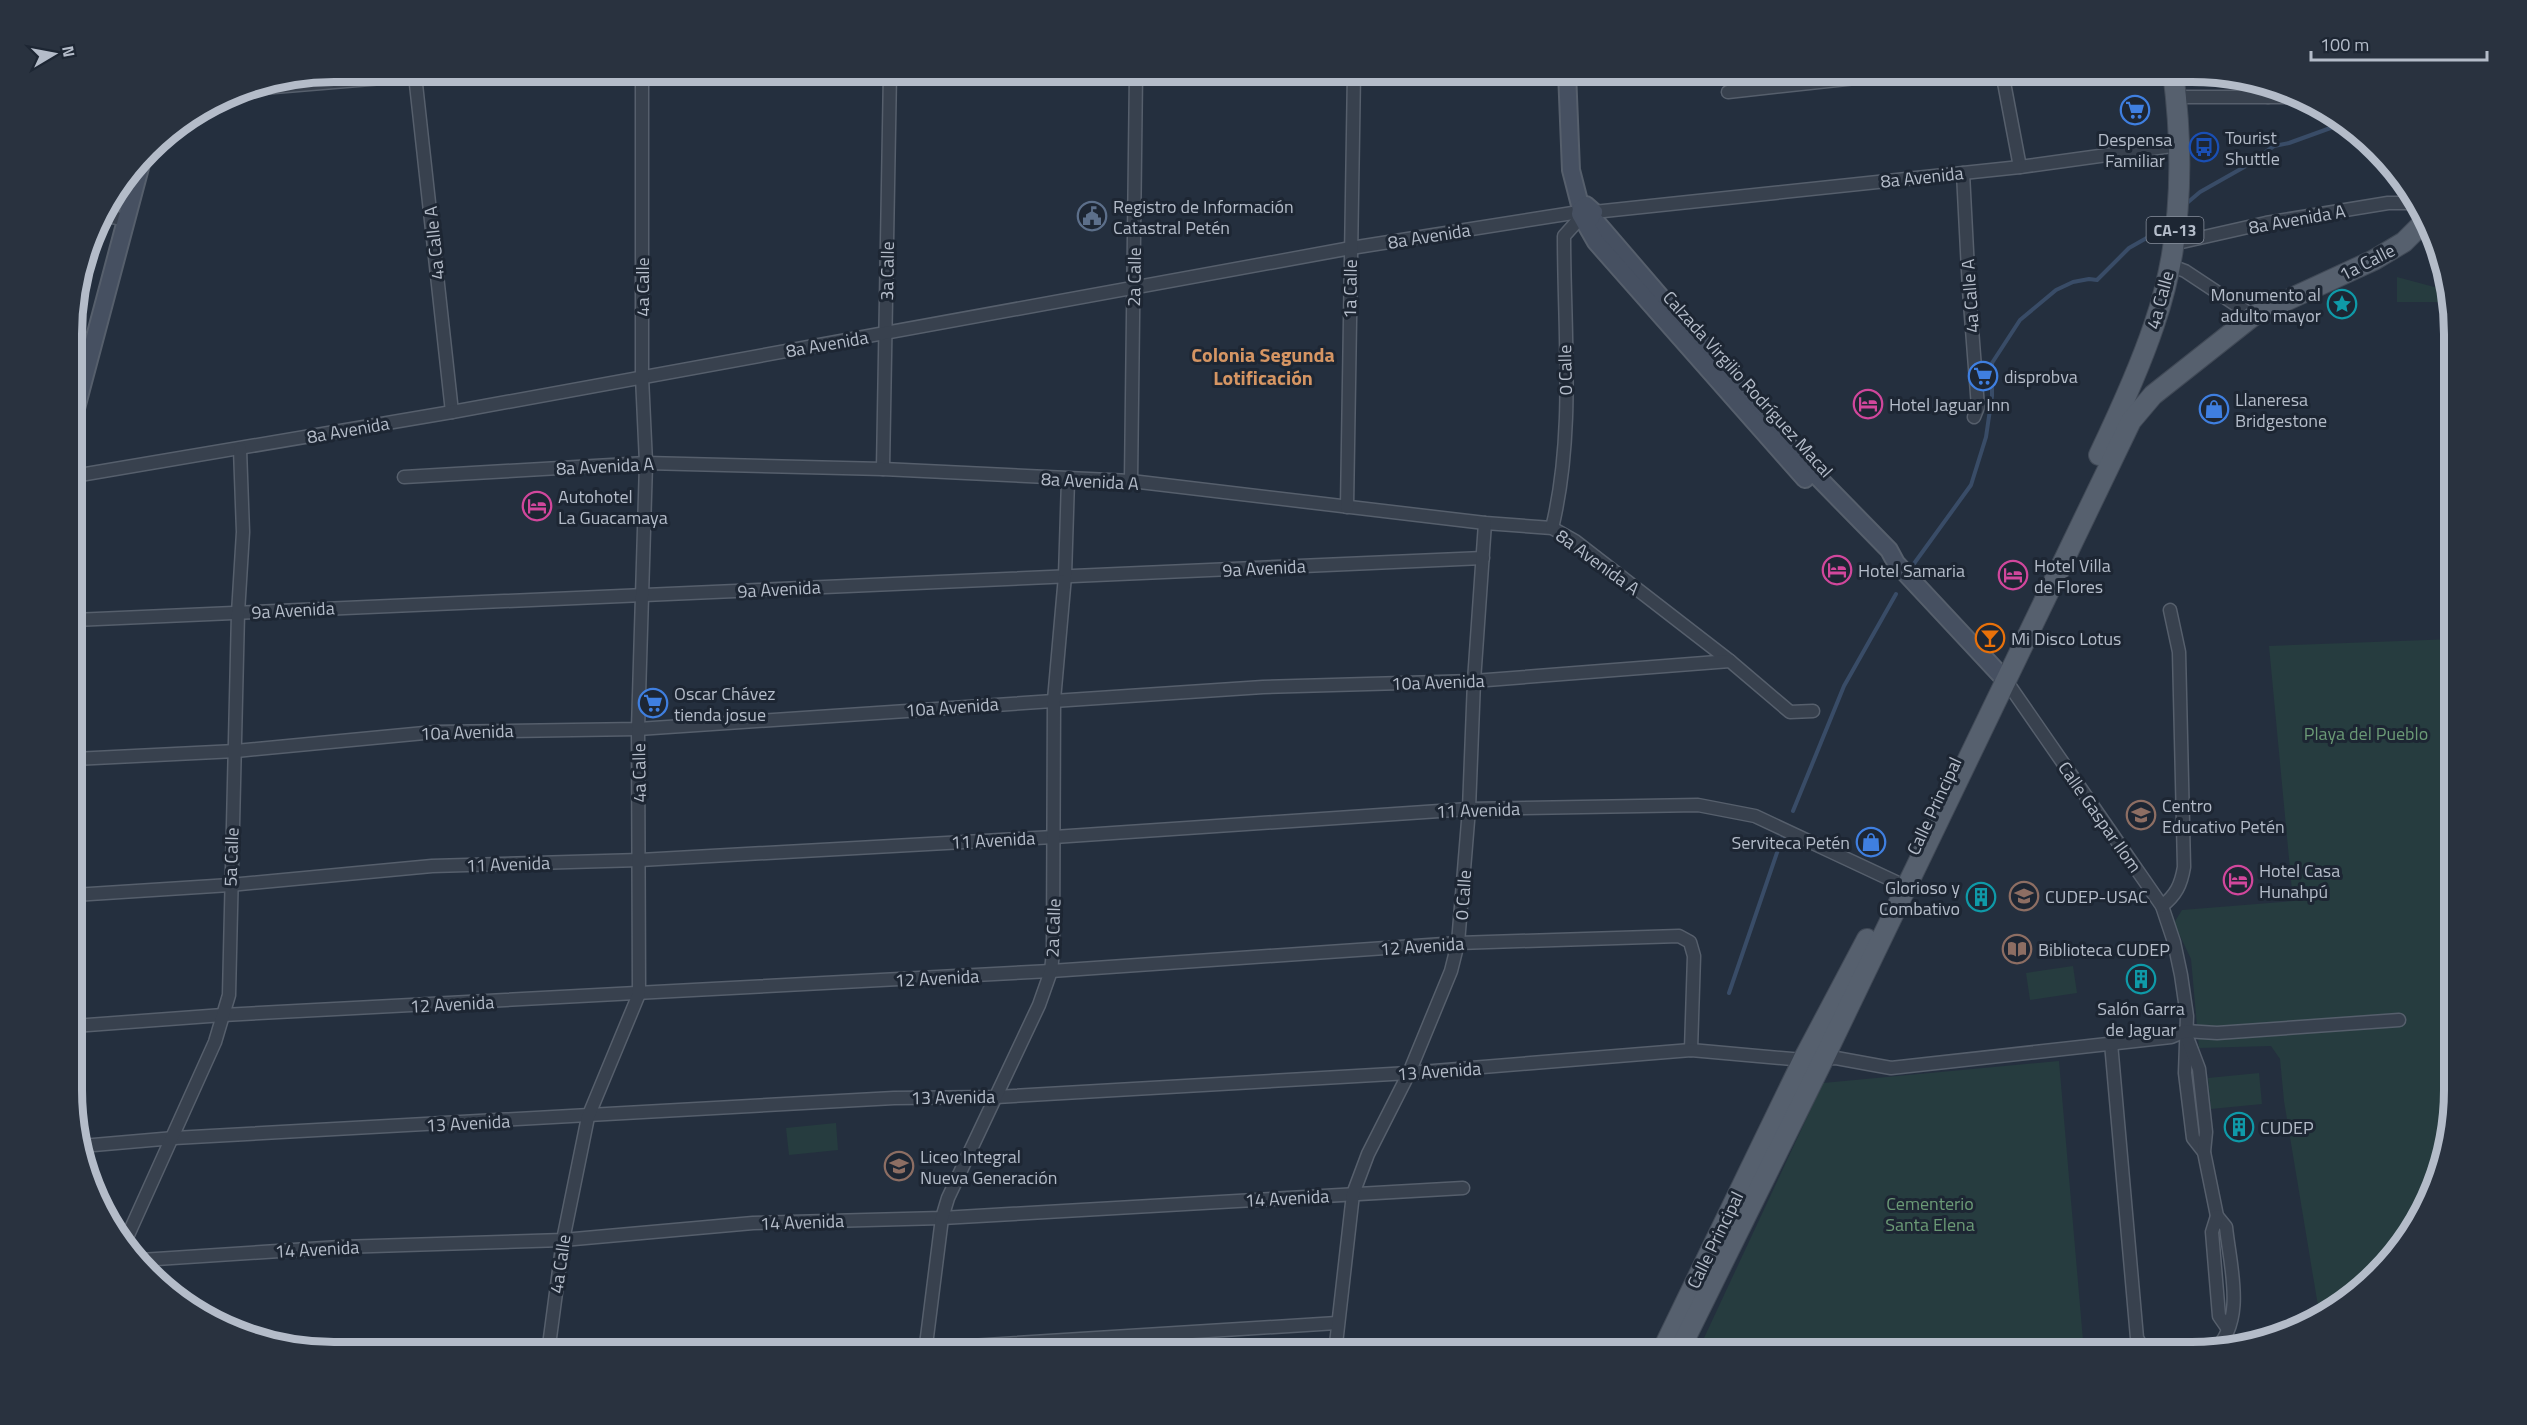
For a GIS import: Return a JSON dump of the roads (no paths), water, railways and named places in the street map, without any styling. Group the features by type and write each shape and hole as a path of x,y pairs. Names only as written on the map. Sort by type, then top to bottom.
{"main road":[{"name":"4a Calle","path":"2132,382 2155,323 2173,244 2179,145 2174,82"},
{"name":"1a Calle","path":"2153,395 2253,316 2374,260 2404,242 2420,226"},
{"name":"Calle Principal","path":"1683,1342 1824,1058 2002,675 2132,382"},
{"name":"Calle Principal","path":"1665,1342 1803,1060 1898,883 2115,452 2131,421 2153,395"}],"street":[{"path":"312,84 328,82"},
{"name":"4a Calle A","path":"416,82 452,412"},
{"name":"4a Calle","path":"549,1342 563,1240 588,1117 639,994 638,729 646,463 642,377 642,82"},
{"name":"3a Calle","path":"884,469 890,82"},
{"name":"2a Calle","path":"1131,481 1136,82"},
{"name":"1a Calle","path":"1347,507 1354,82"},
{"name":"Calzada Virgilio Rodríguez Macal","path":"1567,82 1571,170 1596,242 1788,462 1882,557 1896,563 2002,675"},
{"name":"Calzada Virgilio Rodríguez Macal","path":"1578,82 1580,160 1586,213"},
{"path":"1728,92 1820,82"},
{"path":"2004,82 2020,167"},
{"path":"2176,97 2257,91"},
{"name":"8a Avenida","path":"82,475 452,412 1351,248 1586,213 2020,167 2179,145"},
{"name":"4a Calle A","path":"1963,173 1978,407 1974,417"},
{"path":"82,386 137,178"},
{"name":"8a Avenida A","path":"2173,244 2266,223 2388,203 2408,203"},
{"name":"0 Calle","path":"1552,528 1560,496 1565,428 1563,236 1586,213"},
{"path":"111,217 126,220"},
{"path":"2169,265 2185,271 2253,316"},
{"name":"5a Calle","path":"128,1235 174,1138 215,1042 229,995 238,613 243,532 240,449"},
{"name":"8a Avenida A","path":"404,477 646,463 884,469 1068,480 1131,481 1485,523 1552,528 1575,541 1730,661"},
{"name":"2a Calle","path":"926,1342 942,1218 948,1198 1039,1005 1051,971 1054,700 1065,576 1068,480"},
{"name":"0 Calle","path":"1336,1342 1353,1194 1368,1154 1409,1073 1451,971 1458,943 1469,810 1474,681 1485,523"},
{"name":"9a Avenida","path":"82,620 1483,558"},
{"path":"2162,906 2173,897 2184,867 2179,652 2170,610"},
{"path":"1730,661 1790,711 1813,711"},
{"name":"10a Avenida","path":"82,759 236,751 435,732 638,729 1263,687 1474,681 1730,661"},
{"name":"Calle Gaspar Ilom","path":"2002,675 2162,906 2174,942 2187,1016 2186,1072 2193,1138 2204,1152 2217,1216 2212,1232 2219,1317 2228,1329 2222,1340"},
{"name":"11 Avenida","path":"82,894 230,885 432,866 640,860 1054,837 1469,810 1698,806 1755,816 1898,883"},
{"name":"12 Avenida","path":"82,1025 223,1015 1051,971 1458,943 1679,936 1690,942 1694,956 1691,1050"},
{"name":"13 Avenida","path":"88,1145 174,1138 588,1117 894,1098 996,1097 1409,1073 1691,1050 1803,1060 1824,1058 1891,1068 2171,1037 2185,1031 2217,1033 2399,1020"},
{"path":"2111,1043 2137,1338 2139,1342"},
{"name":"14 Avenida","path":"147,1260 340,1247 563,1240 753,1223 942,1218 1463,1188"},
{"path":"1057,1342 1337,1323"}],"waterway":[{"path":"2187,203 2200,192 2246,166 2274,146 2335,126"},
{"path":"1913,565 1971,485 1986,437 1992,396 1992,363 2020,320 2056,290 2073,282 2097,280 2129,248 2166,227"},
{"path":"1793,811 1844,686 1896,594"},
{"path":"1729,993 1782,838"}],"place":[{"name":"Despensa Familiar","path":"2135,110"},
{"name":"Tourist Shuttle","path":"2204,147"},
{"name":"Registro de Información Catastral Petén","path":"1092,216"},
{"name":"Monumento al adulto mayor","path":"2342,304"},
{"name":"disprobva","path":"1983,376"},
{"name":"Hotel Jaguar Inn","path":"1868,404"},
{"name":"Llaneresa Bridgestone","path":"2214,409"},
{"name":"Autohotel La Guacamaya","path":"537,506"},
{"name":"Hotel Samaria","path":"1837,570"},
{"name":"Hotel Villa de Flores","path":"2013,575"},
{"name":"Mi Disco Lotus","path":"1990,638"},
{"name":"Oscar Chávez tienda josue","path":"653,703"},
{"name":"Centro Educativo Petén","path":"2141,815"},
{"name":"Serviteca Petén","path":"1871,842"},
{"name":"Hotel Casa Hunahpú","path":"2238,880"},
{"name":"CUDEP-USAC","path":"2024,896"},
{"name":"Glorioso y Combativo","path":"1981,897"},
{"name":"Biblioteca CUDEP","path":"2017,949"},
{"name":"Salón Garra de Jaguar","path":"2141,979"},
{"name":"CUDEP","path":"2239,1127"},
{"name":"Liceo Integral Nueva Generación","path":"899,1166"}],"district":[{"name":"Colonia Segunda Lotificación","path":"1263,366"}],"park label":[{"name":"Playa del Pueblo","path":"2366,733"},
{"name":"Cementerio Santa Elena","path":"1930,1213"}]}
